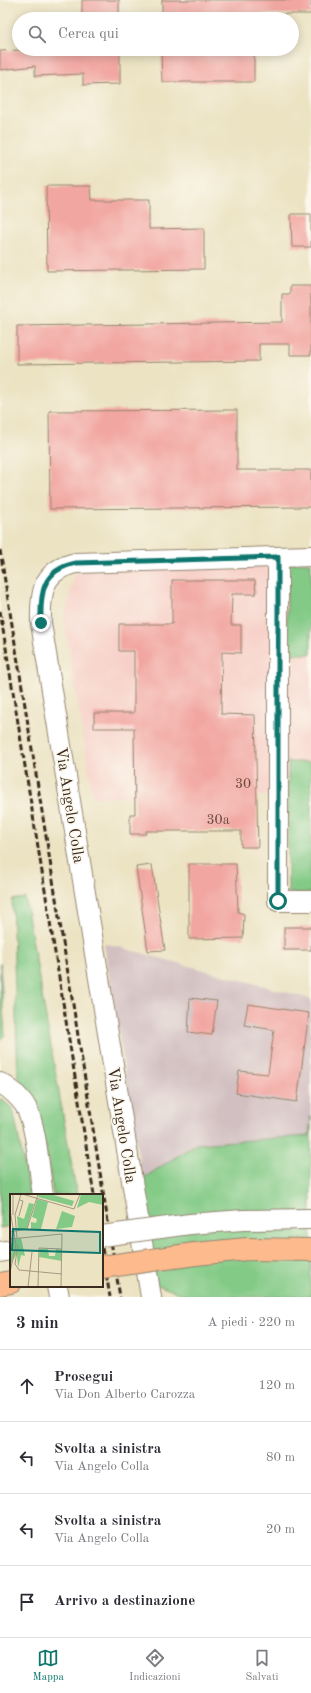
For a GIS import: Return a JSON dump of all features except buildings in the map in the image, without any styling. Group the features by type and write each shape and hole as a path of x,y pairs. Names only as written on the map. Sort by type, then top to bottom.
{"highway":[{"path":"103,1267 195,1254 247,1250 311,1250"},
{"path":"0,1284 10,1282"}],"street":[{"name":"Via Angelo Colla","path":"151,1297 41,623 43,592 48,580 55,571 63,566 76,563 311,556"},
{"path":"278,557 278,901 311,901"},
{"path":"0,1083 17,1096 26,1108 32,1126 43,1194"},
{"path":"103,1236 190,1224 243,1220 311,1219"},
{"path":"0,1252 10,1250"},
{"path":"57,1287 59,1297"}],"shaded area":[{"path":"287,563 288,654 311,654 311,762 288,763 288,796 93,797 64,620 75,572"},
{"path":"104,943 311,999 310,1136 196,1144 142,1179"}],"green space":[{"path":"287,563 311,563 311,654 287,654"},
{"path":"288,762 311,762 311,893 288,893"},
{"path":"25,898 77,1194 53,1194 48,1161 34,1099 18,1077 12,900"},
{"path":"0,963 5,1035 0,1040"},
{"path":"0,1098 13,1109 30,1194 10,1194 10,1226 0,1228"},
{"path":"311,1116 311,1297 189,1297 155,1284 142,1179 196,1144 309,1136"}],"railway":[{"path":"0,550 120,1297"},
{"path":"0,611 94,1194"},
{"path":"103,1254 110,1297"}],"route":[{"path":"41,623 43,592 48,580 55,571 63,566 76,563 278,557 278,901"}]}
